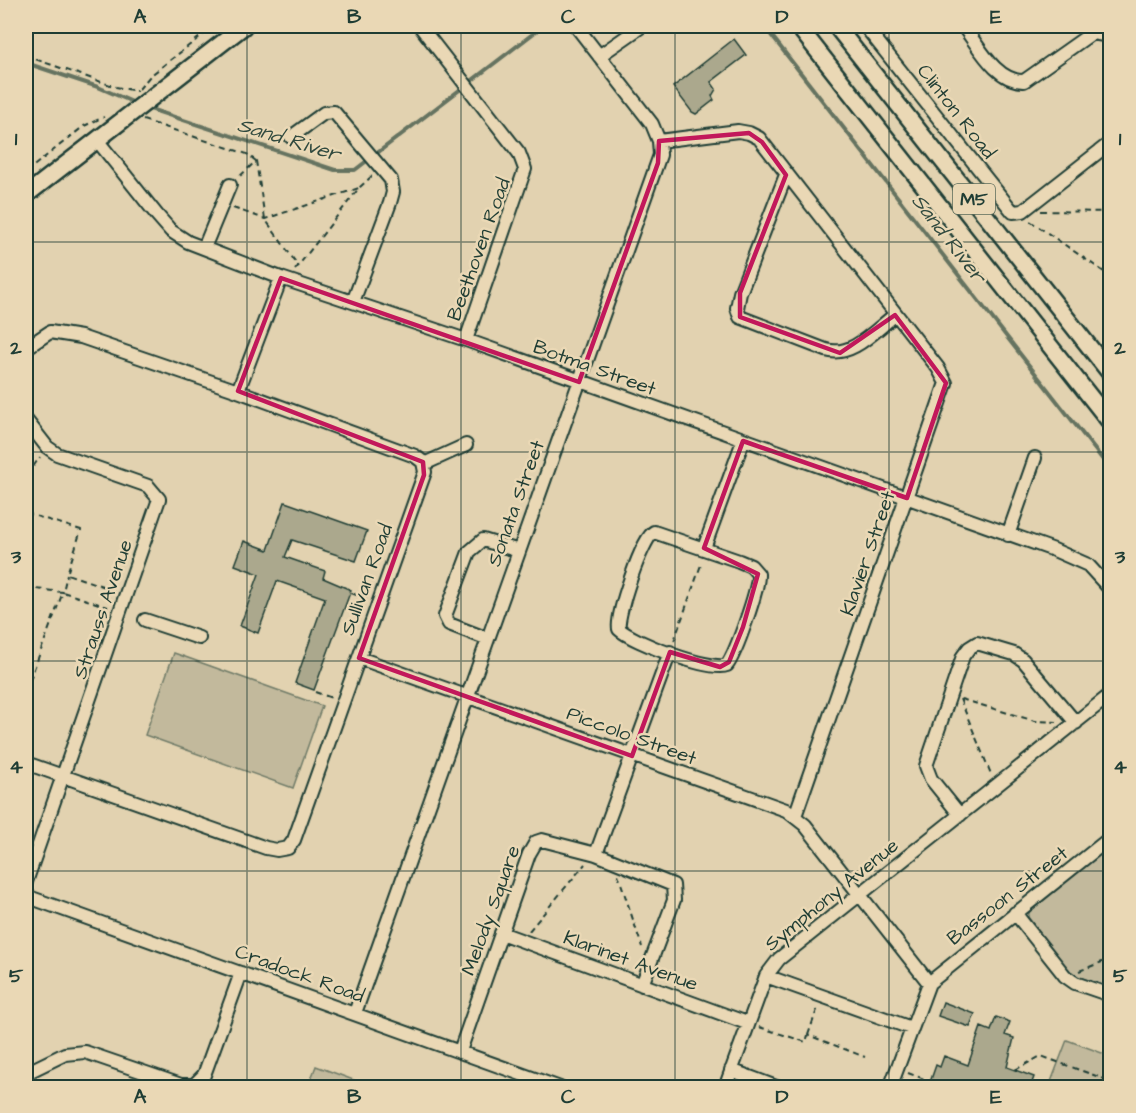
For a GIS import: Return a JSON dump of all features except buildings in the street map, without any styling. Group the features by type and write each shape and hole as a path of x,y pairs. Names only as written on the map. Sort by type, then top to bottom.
{"main road":[{"path":"27,191 96,140 135,116 144,95 244,26"},
{"name":"M5","path":"798,26 1110,422"},
{"name":"M5","path":"836,26 1110,373"}],"street":[{"name":"Beethoven Road","path":"420,26 519,153 525,169 466,340"},
{"path":"576,26 652,124 659,141"},
{"path":"599,56 642,26"},
{"name":"Clinton Road","path":"865,26 1006,205 1013,212 1023,211"},
{"path":"963,26 1000,74 1012,81 1024,81 1088,29 1110,36"},
{"path":"291,137 329,111 338,115 391,180 392,196 353,302"},
{"name":"Klavier Street","path":"659,141 738,131 749,133 762,142 938,368 945,383 795,816"},
{"name":"Botma Street","path":"96,140 171,231 204,248 281,278 466,340 743,441 1076,558 1094,570 1110,589"},
{"name":"Sonata Street","path":"355,1013 658,163 659,141"},
{"path":"1023,211 1110,143"},
{"path":"786,175 740,293 737,308 741,317 826,351 840,353 850,349 895,315"},
{"path":"204,248 230,184"},
{"path":"238,391 281,278"},
{"path":"26,348 50,332 63,332 238,391 415,456 424,464 466,445"},
{"name":"Strauss Avenue","path":"26,420 47,447 57,454 148,486 158,495 158,509 26,882"},
{"path":"704,548 743,441"},
{"path":"1008,535 1035,458"},
{"name":"Sullivan Road","path":"26,763 266,848 284,849 294,840 424,474 424,464"},
{"path":"657,532 751,566 758,574 758,583 726,664 717,667 670,652 628,636 619,629 619,617 650,534 657,532"},
{"path":"488,639 449,624 445,616 475,544 483,540 519,551"},
{"path":"146,620 199,638"},
{"path":"960,815 931,779 926,766 955,696 966,652 977,644 988,645 1014,654 1030,667 1076,723"},
{"path":"596,854 670,652"},
{"name":"Piccolo Street","path":"359,658 795,816"},
{"name":"Symphony Avenue","path":"725,1088 766,976 788,951 1110,695"},
{"path":"795,816 929,983"},
{"name":"Bassoon Street","path":"890,1088 929,983 1110,838"},
{"name":"Melody Square","path":"460,1052 529,854 536,842 554,841 596,854 666,880 675,888 673,904 642,985"},
{"name":"Cradock Road","path":"26,896 561,1088"},
{"path":"1014,913 1065,976 1075,982 1110,994"},
{"name":"Klarinet Avenue","path":"501,933 747,1023"},
{"path":"26,1073 65,1054 85,1052 182,1085 194,1085 204,1075 241,973"},
{"path":"766,976 911,1028"},
{"path":"731,1071 779,1088"}],"path":[{"path":"26,56 144,95 150,76 214,26"},
{"path":"26,172 84,126 105,116"},
{"path":"135,116 247,154 256,161 265,219 299,267"},
{"path":"230,184 256,161"},
{"path":"281,278 299,267 379,164"},
{"path":"222,204 265,219 359,188"},
{"path":"1023,211 1110,212"},
{"path":"1023,211 1031,223 1110,276"},
{"path":"26,486 32,468 47,447"},
{"path":"26,513 81,530 63,592 26,690"},
{"path":"670,652 705,554 704,548"},
{"path":"67,574 128,596"},
{"path":"26,588 63,592 122,612"},
{"path":"351,593 366,599"},
{"path":"315,692 331,698"},
{"path":"955,696 1035,721 1076,723"},
{"path":"955,696 989,772 999,783"},
{"path":"525,942 530,931 583,865 596,854"},
{"path":"621,863 617,877 644,953 652,957"},
{"path":"1065,976 1110,959"},
{"path":"747,1023 806,1042 822,995"},
{"path":"808,1035 865,1057"},
{"path":"1016,1070 1041,1056 1110,1081"},
{"path":"897,1069 927,1080"}],"highlighted area":[{"path":"749,133 762,142 786,175 740,293 740,317 840,353 895,315 946,383 907,498 743,441 704,548 758,574 743,627 729,662 720,667 670,652 632,756 359,658 424,475 423,462 238,391 281,278 579,382 658,163 659,141"}],"shaded area":[{"path":"174,653 322,706 293,788 145,735"},
{"path":"1110,846 1110,988 1074,975 1065,968 1028,917 1030,910"},
{"path":"1067,1040 1110,1056 1110,1087 1049,1087"},
{"path":"316,1066 372,1087 308,1087"}],"waterway":[{"name":"Sand River","path":"144,107 335,170 355,170 543,26"},
{"name":"Sand River","path":"764,26 1110,469"},
{"name":"Sand River","path":"26,63 98,87 137,104"}]}
